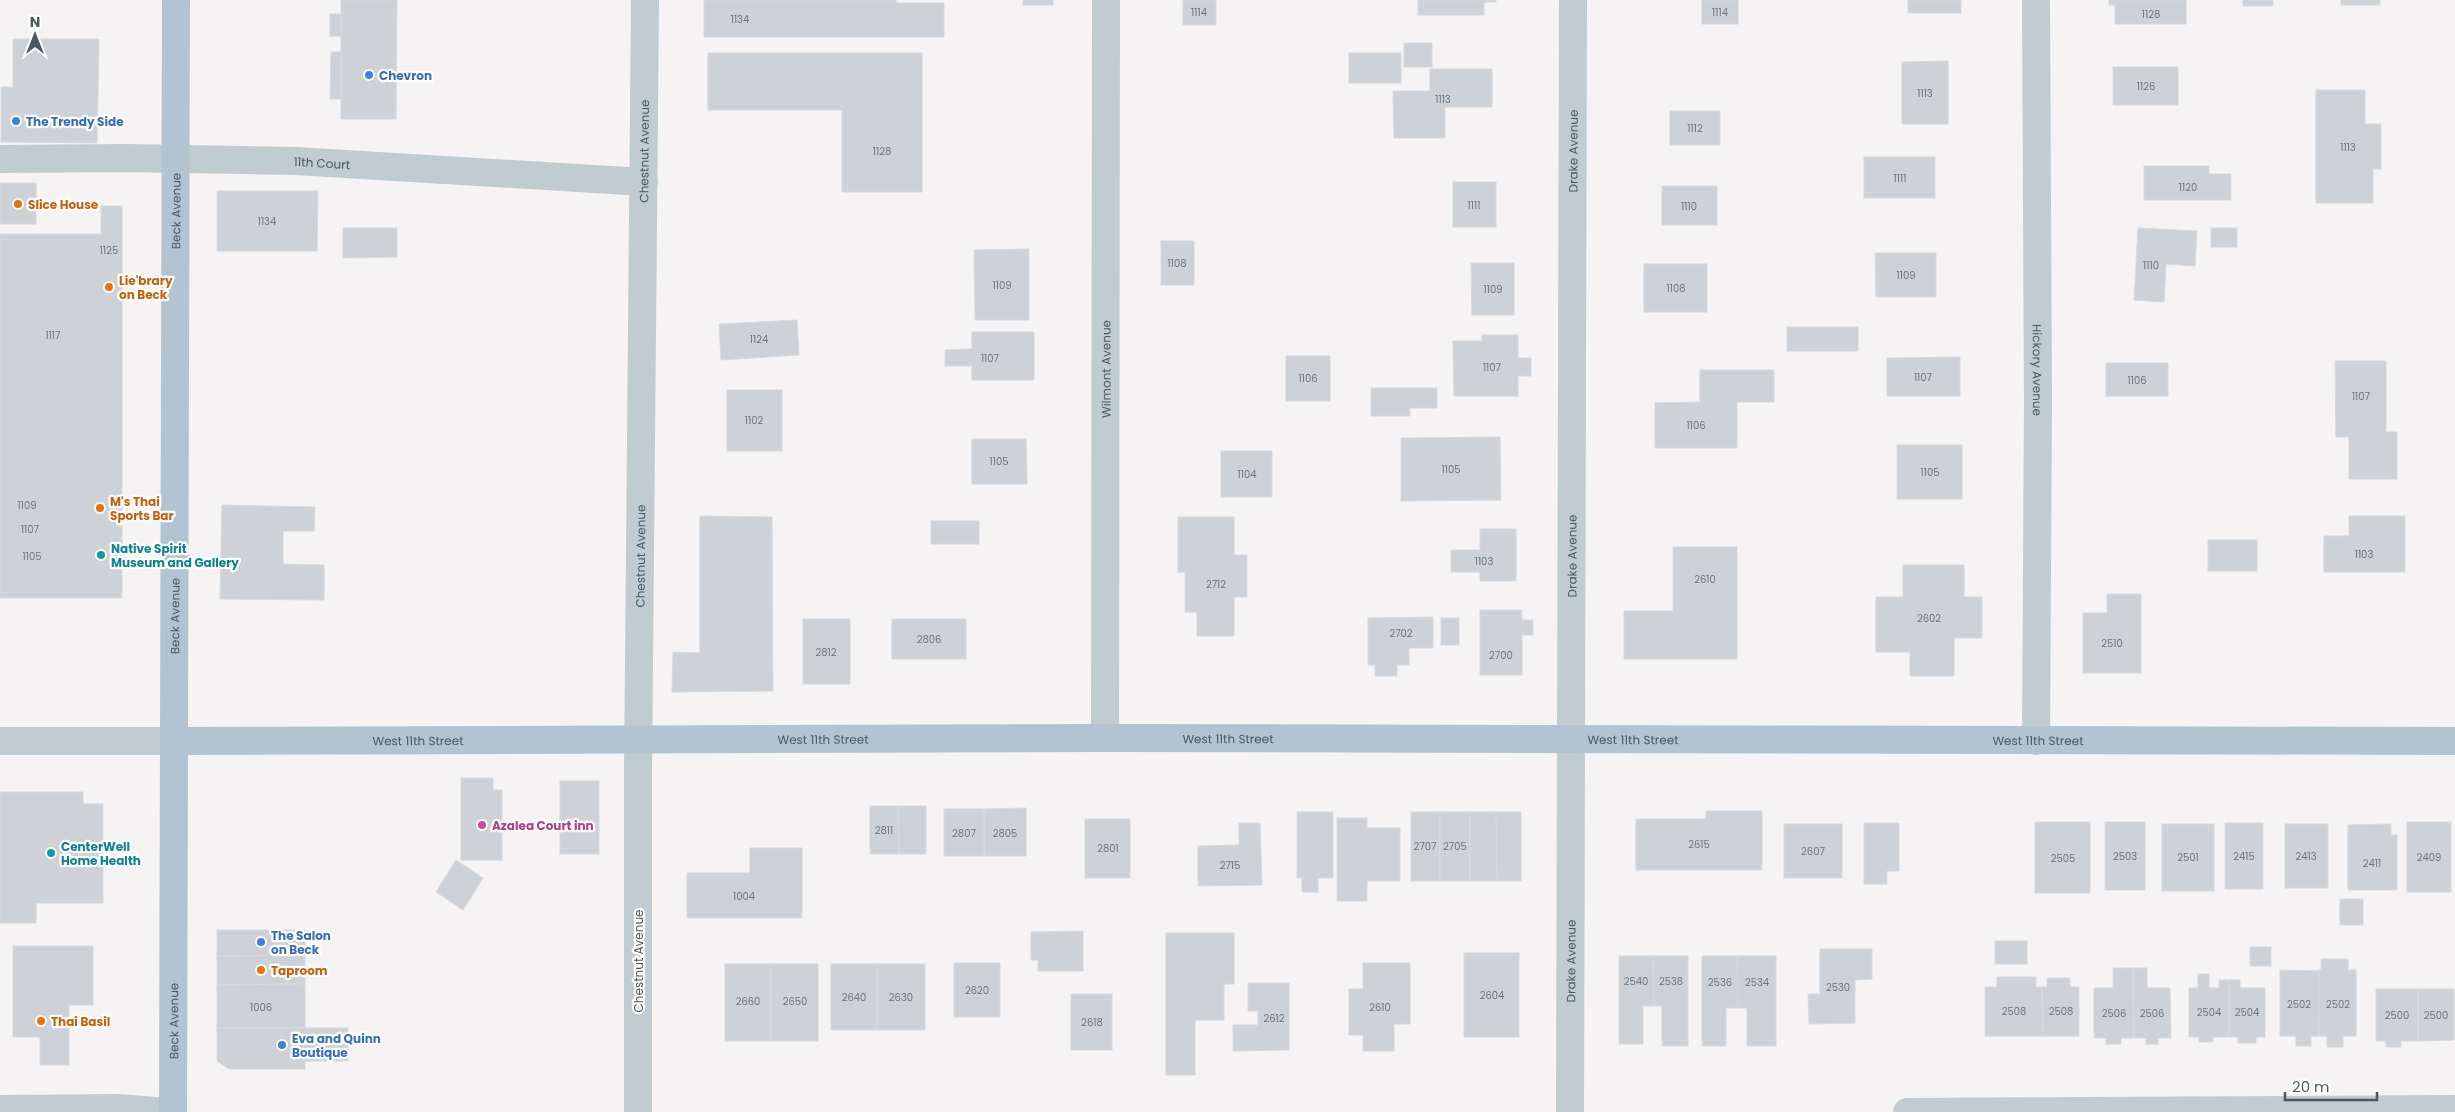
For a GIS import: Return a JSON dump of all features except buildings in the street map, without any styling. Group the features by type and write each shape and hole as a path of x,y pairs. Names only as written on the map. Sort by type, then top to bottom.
{"main road":[{"name":"Beck Avenue","path":"173,1112 176,0"},
{"name":"West 11th Street","path":"174,740 1105,738 2455,741"}],"street":[{"name":"Chestnut Avenue","path":"638,1112 638,740 645,0"},
{"name":"Wilmont Avenue","path":"1105,738 1106,0"},
{"name":"Drake Avenue","path":"1570,1112 1573,0"},
{"name":"Hickory Avenue","path":"2036,0 2038,402 2036,740"},
{"name":"11th Court","path":"0,159 296,161 644,182"},
{"name":"West 11th Street","path":"0,741 174,740"},
{"path":"0,1108 119,1108 166,1112"},
{"path":"1906,1112 2455,1109"}],"place":[{"name":"Chevron","path":"369,75"},
{"name":"The Trendy Side","path":"16,121"},
{"name":"Slice House","path":"18,204"},
{"name":"Lie'brary on Beck","path":"109,287"},
{"name":"M's Thai Sports Bar","path":"100,508"},
{"name":"Native Spirit Museum and Gallery","path":"101,555"},
{"name":"Azalea Court inn","path":"482,825"},
{"name":"CenterWell Home Health","path":"51,853"},
{"name":"The Salon on Beck","path":"261,942"},
{"name":"Taproom","path":"261,970"},
{"name":"Thai Basil","path":"41,1021"},
{"name":"Eva and Quinn Boutique","path":"282,1045"}]}
